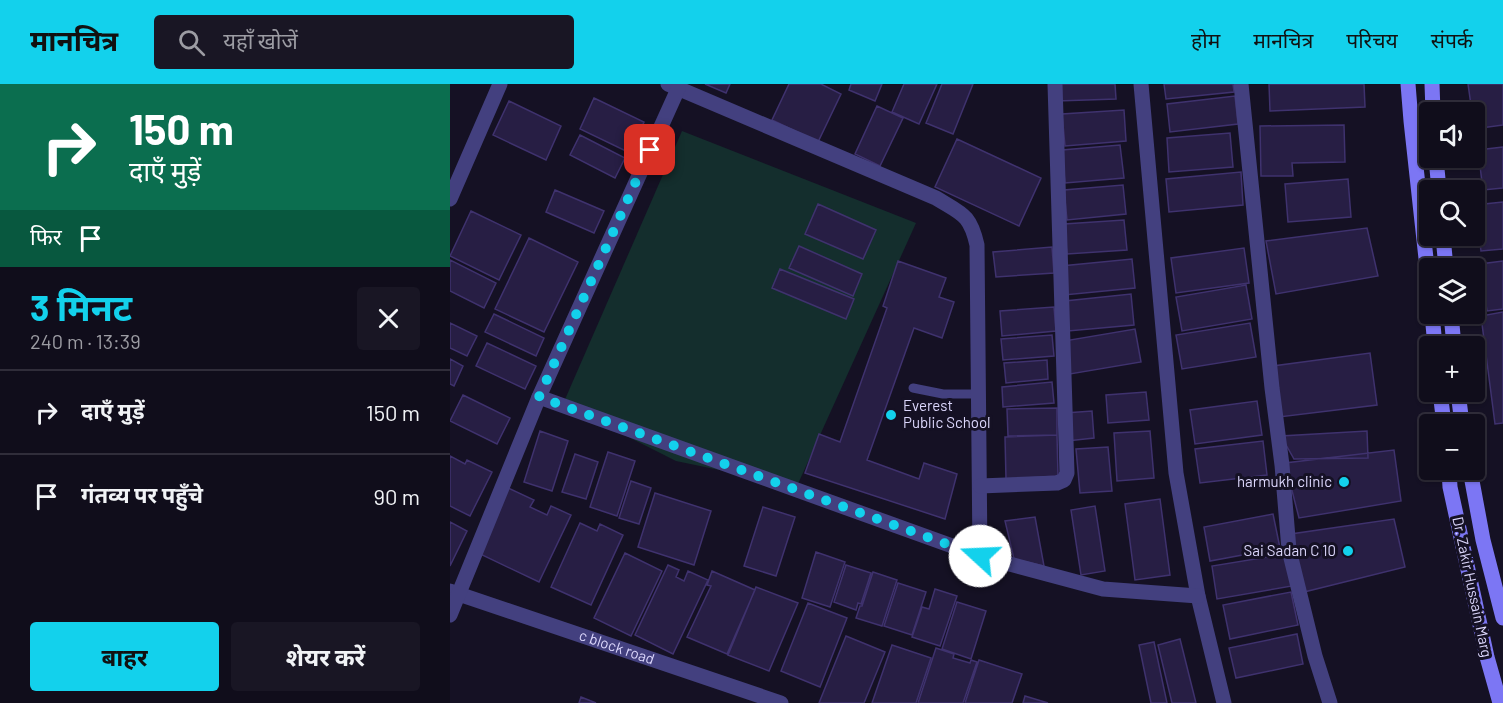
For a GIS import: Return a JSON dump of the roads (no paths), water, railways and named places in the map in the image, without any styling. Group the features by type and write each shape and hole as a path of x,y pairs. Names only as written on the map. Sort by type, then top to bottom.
{"street":[{"path":"450,199 500,84"},
{"path":"980,486 1057,483 1064,480 1067,473 1055,84"},
{"path":"1141,84 1176,473 1198,596 1224,703"},
{"path":"1241,84 1289,550 1315,656 1330,703"},
{"path":"1408,84 1426,258"},
{"path":"1432,84 1433,102"},
{"path":"450,615 454,593 673,86 936,198 966,216 973,228 977,245 980,556"},
{"path":"539,397 980,556 1103,589 1198,596"},
{"name":"Dr. Zakir Hussain Marg","path":"1450,480 1487,657 1499,702"},
{"name":"Dr. Zakir Hussain Marg","path":"1472,480 1503,618"},
{"name":"c block road","path":"454,593 782,703"}],"lane":[{"path":"913,388 943,394 979,394"}],"place":[{"name":"Everest Public School","path":"891,415"},
{"name":"harmukh clinic","path":"1344,482"},
{"name":"Sai Sadan C 10","path":"1348,551"}]}
